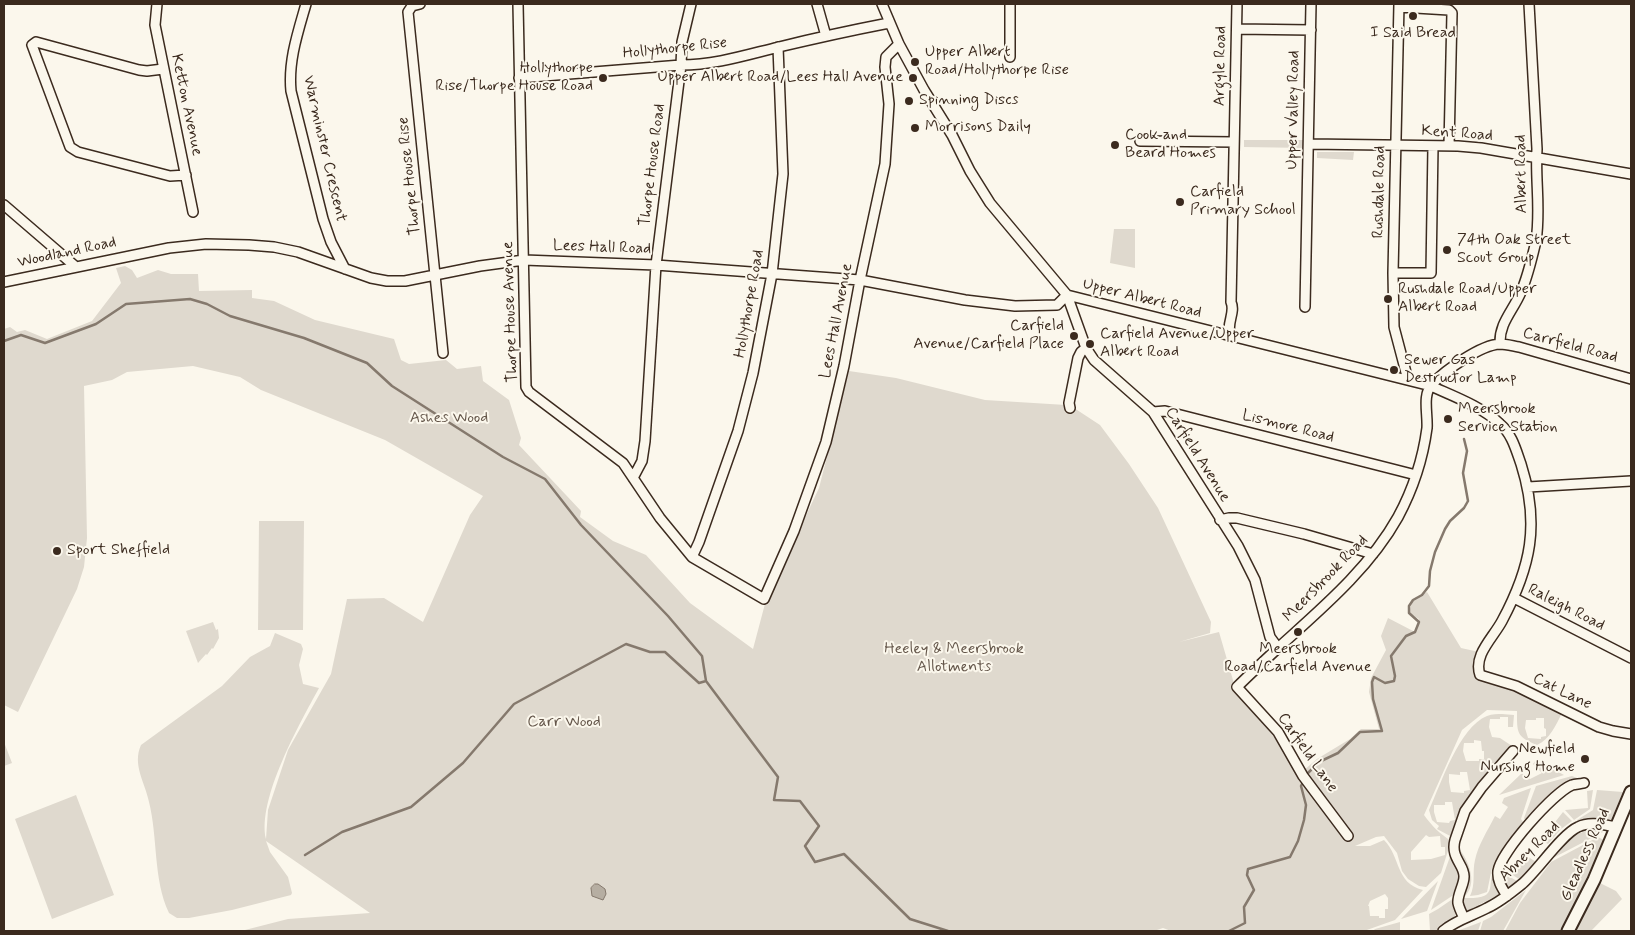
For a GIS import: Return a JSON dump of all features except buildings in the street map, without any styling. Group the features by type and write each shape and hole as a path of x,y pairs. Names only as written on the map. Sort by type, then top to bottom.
{"main road":[{"name":"Gleadless Road","path":"1568,931 1594,880 1631,792"}],"street":[{"name":"Ketton Avenue","path":"157,4 155,25 193,212"},
{"name":"Warminster Crescent","path":"306,4 291,61 291,91 323,219 331,242 346,269"},
{"name":"Thorpe House Rise","path":"420,4 412,6 408,12 443,353"},
{"name":"Thorpe House Avenue","path":"518,4 526,387 622,463 660,518 692,557 764,599"},
{"name":"Thorpe House Road","path":"633,478 642,461 645,441 656,265 681,65 682,42 691,4"},
{"path":"817,4 826,36"},
{"name":"Upper Albert Road","path":"882,4 899,44 990,203 1067,295 1431,386 1469,404 1503,426 1512,440 1528,487 1531,512 1530,544 1525,570 1514,598 1499,627 1479,658 1477,667 1480,675"},
{"path":"1010,4 1010,57"},
{"name":"Argyle Road","path":"1231,336 1229,329 1233,307 1231,302 1237,4"},
{"name":"Upper Valley Road","path":"1305,307 1311,4"},
{"name":"Albert Road","path":"1500,344 1500,333 1521,292 1528,271 1536,240 1539,210 1529,4"},
{"path":"1399,6 1449,10 1452,13 1449,146"},
{"name":"Rushdale Road","path":"1399,6 1393,273 1394,328 1408,380"},
{"name":"Hollythorpe Rise","path":"519,78 702,65 889,23"},
{"path":"1236,29 1311,30"},
{"path":"163,69 139,70 36,42 32,45 70,147 78,152 170,176 186,175"},
{"name":"Lees Hall Avenue","path":"764,599 794,531 826,442 844,366 885,164 889,104 885,67 886,57 899,44"},
{"name":"Hollythorpe Road","path":"692,557 738,431 753,373 772,274 783,174 778,47"},
{"path":"1140,141 1234,142"},
{"name":"Kent Road","path":"1309,144 1481,148 1631,174"},
{"path":"1393,273 1430,273 1433,146"},
{"path":"4,205 76,267"},
{"name":"Lees Hall Road","path":"136,255 168,248 206,244 274,247 298,252 371,278 387,281 405,281 524,260 656,265 860,280 966,300 1015,306 1057,305 1067,295"},
{"name":"Woodland Road","path":"4,282 136,255"},
{"name":"Carfield Avenue","path":"1067,295 1086,348 1094,360 1153,412 1247,562 1255,580 1270,637 1278,648"},
{"path":"1431,386 1447,371 1476,352 1500,344"},
{"name":"Carrfield Road","path":"1500,344 1518,347 1631,379"},
{"path":"1070,408 1069,403 1078,358 1086,348"},
{"name":"Meersbrook Road","path":"1278,648 1336,594 1373,554 1398,516 1416,475 1427,427 1426,395 1431,386"},
{"name":"Lismore Road","path":"1153,412 1165,411 1416,475"},
{"path":"1528,487 1631,481"},
{"path":"1220,520 1237,518 1304,534 1373,554"},
{"name":"Raleigh Road","path":"1514,598 1631,658"},
{"name":"Carfield Lane","path":"1278,648 1237,687 1278,732 1305,778 1348,836"},
{"name":"Cat Lane","path":"1480,675 1516,686 1599,727 1631,734"},
{"path":"1464,918 1458,903 1464,877 1463,871 1456,859 1455,840 1465,811 1482,787 1513,751"},
{"path":"1507,896 1499,884 1498,873 1501,863 1528,824 1547,804 1572,785 1584,783"},
{"name":"Abney Road","path":"1443,931 1507,896 1533,873 1578,826 1597,824 1616,827"}],"green space":[{"path":"1244,140 1307,140 1307,148 1244,147"},
{"path":"1317,152 1354,152 1353,160 1317,158"},
{"path":"1114,229 1135,229 1135,268 1110,263"},
{"path":"125,266 132,270 137,278 158,270 171,274 198,274 199,291 252,290 252,298 274,301 315,320 394,339 401,360 409,364 446,360 457,369 481,366 483,381 509,400 521,438 519,445 581,511 580,517 613,541 646,555 690,603 753,649 766,600 819,488 849,371 896,378 985,400 1071,406 1100,425 1158,508 1211,622 1210,633 1179,642 1219,632 1235,687 1277,741 1297,776 1317,759 1350,739 1361,729 1379,729 1369,692 1371,678 1386,650 1381,636 1388,618 1415,632 1419,619 1409,613 1412,601 1427,592 1461,648 1479,652 1479,676 1506,683 1562,713 1549,735 1537,745 1525,739 1519,733 1517,711 1487,710 1462,730 1424,815 1436,829 1451,841 1441,873 1426,887 1419,886 1408,879 1402,871 1397,853 1384,836 1376,837 1355,846 1370,846 1384,840 1407,882 1423,890 1395,920 1364,931 1171,931 1163,928 1154,931 241,931 288,919 370,913 266,841 270,852 288,877 291,895 232,910 189,918 177,918 169,913 160,886 152,816 138,760 141,745 222,686 250,657 270,646 275,633 301,644 303,649 299,665 303,684 319,688 301,721 282,762 274,783 265,822 266,839 268,810 288,750 331,674 347,599 384,598 423,622 470,515 483,496 385,440 261,390 240,377 193,366 127,372 112,380 84,386 87,538 84,567 77,589 18,712 4,705 4,329 10,327 17,332 25,330 47,339 92,321 121,283 116,268","holes":["1536,718 1544,718 1546,736 1541,737 1541,739 1528,738 1525,728 1526,720 1536,720","1426,835 1429,837 1440,836 1441,847 1445,847 1445,855 1431,859 1411,860 1411,852","1385,894 1388,898 1388,909 1385,909 1385,918 1370,916 1368,906 1370,901"]},
{"path":"259,521 304,521 303,630 258,630"},
{"path":"213,622 216,630 218,629 219,638 213,649 198,663 186,631"},
{"path":"1500,714 1514,715 1513,727 1508,727 1508,717 1490,719 1489,727 1492,737 1500,738 1512,746 1487,774 1464,807 1452,837 1437,829 1439,826 1432,820 1429,810 1452,757 1468,732 1477,722 1487,716","holes":["1474,740 1481,741 1484,759 1466,761 1463,751 1464,743 1474,743","1460,772 1467,772 1470,790 1464,791 1464,793 1451,792 1449,774 1460,775","1445,802 1452,802 1455,820 1449,823 1437,822 1434,805 1445,805"]},
{"path":"4,742 12,763 4,766"},
{"path":"1536,760 1564,775 1499,795 1522,773 1530,779 1542,773 1533,764"},
{"path":"1572,776 1585,781 1580,782 1526,821 1524,818 1536,786"},
{"path":"1531,788 1521,819 1524,823 1492,868 1487,892 1470,896 1473,887 1476,854 1495,816 1500,819 1508,807 1502,803 1504,798"},
{"path":"1593,790 1590,809 1574,820 1565,810 1588,808 1587,791"},
{"path":"1597,790 1623,792 1610,822 1577,823 1577,820 1593,810"},
{"path":"76,795 114,895 52,919 15,819"},
{"path":"1563,812 1572,821 1561,829 1548,844 1541,840"},
{"path":"1589,830 1601,830 1603,832 1553,858 1574,835"},
{"path":"1598,837 1604,840 1562,931 1505,931 1520,903 1551,862"},
{"path":"1460,850 1467,861 1471,873 1471,886 1465,896 1469,878"},
{"path":"1452,851 1462,874 1455,894 1431,910"},
{"path":"1527,856 1536,862 1519,879 1508,870 1510,869 1514,872"},
{"path":"1496,864 1500,894 1467,911 1464,907 1464,898 1476,898 1488,893"},
{"path":"1503,867 1510,877 1517,881 1508,888 1502,879"},
{"path":"1438,881 1427,911 1401,919"},
{"path":"1596,881 1616,891 1622,899 1591,931 1572,931"},
{"path":"1526,890 1503,931 1480,931 1483,921"},
{"path":"1454,898 1455,916 1436,931 1430,931 1429,914"},
{"path":"1400,922 1400,931 1373,931 1375,929"},
{"path":"1481,922 1478,931 1457,931"}],"shaded area":[{"path":"595,884 605,889 606,894 603,900 592,896 591,888"}],"waterway":[{"path":"4,341 21,335 45,343 96,324 126,304 190,299 207,304 230,316 304,338 367,363 392,386 503,457 545,479 581,525 668,616 702,656 706,681 778,777 774,800 800,801 819,826 805,846 815,862 844,854 910,919 948,931"},
{"path":"1306,775 1319,762 1338,753 1360,732 1382,731 1373,699 1372,682 1374,677 1385,683 1394,681 1395,676 1391,656 1406,636 1415,632 1419,622 1409,613 1409,606 1429,586 1430,571 1435,552 1445,529 1468,501 1463,473 1467,451 1464,439"},
{"path":"305,855 342,832 411,807 463,763 514,704 626,644 650,652 665,652 699,683 706,681"},
{"path":"1229,931 1245,923 1244,907 1254,890 1247,875 1248,869 1290,857 1298,841 1306,805 1301,786 1304,780"}],"place":[{"name":"I Said Bread","path":"1413,16"},
{"name":"Upper Albert Road/Hollythorpe Rise","path":"915,62"},
{"name":"Hollythorpe Rise/Thorpe House Road","path":"603,78"},
{"name":"Upper Albert Road/Lees Hall Avenue","path":"913,78"},
{"name":"Spinning Discs","path":"909,101"},
{"name":"Morrisons Daily","path":"915,128"},
{"name":"Cook and Beard Homes","path":"1115,145"},
{"name":"Carfield Primary School","path":"1180,202"},
{"name":"74th Oak Street Scout Group","path":"1447,250"},
{"name":"Rushdale Road/Upper Albert Road","path":"1388,299"},
{"name":"Carfield Avenue/Carfield Place","path":"1074,336"},
{"name":"Carfield Avenue/Upper Albert Road","path":"1090,344"},
{"name":"Sewer Gas Destructor Lamp","path":"1394,370"},
{"name":"Meersbrook Service Station","path":"1448,419"},
{"name":"Sport Sheffield","path":"57,551"},
{"name":"Meersbrook Road/Carfield Avenue","path":"1298,632"},
{"name":"Newfield Nursing Home","path":"1585,759"}],"park label":[{"name":"Ashes Wood","path":"449,419"},
{"name":"Heeley & Meersbrook Allotments","path":"954,659"},
{"name":"Carr Wood","path":"564,723"}]}
